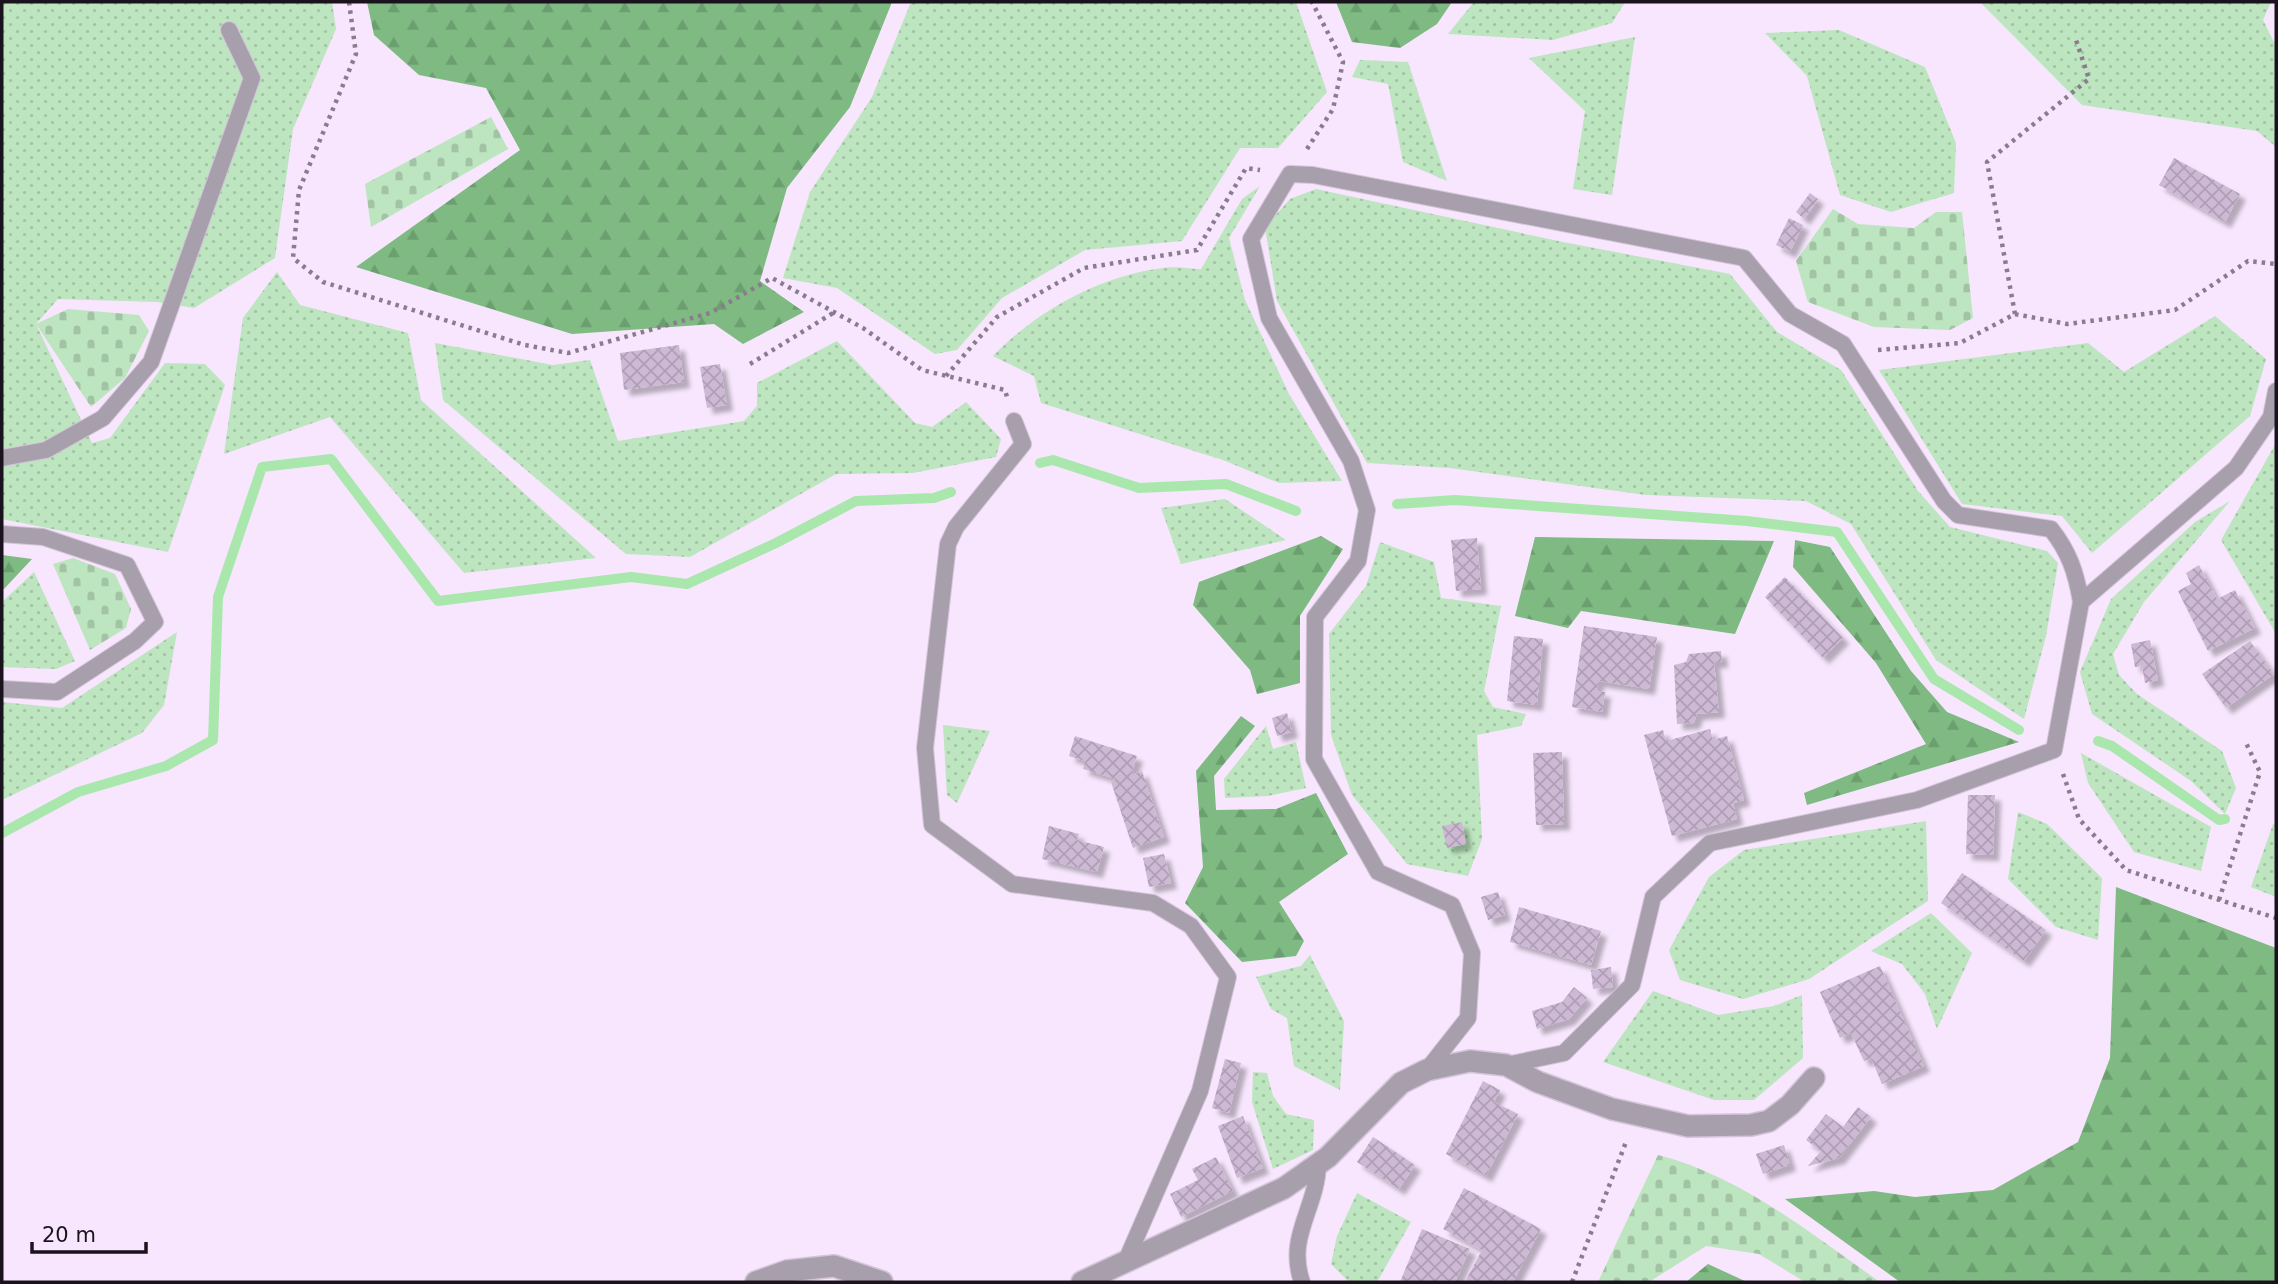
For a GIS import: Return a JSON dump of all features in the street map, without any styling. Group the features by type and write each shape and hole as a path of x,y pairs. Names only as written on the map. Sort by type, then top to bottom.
{"street":[{"path":"1082,1282 1284,1188 1318,1164 1401,1083 1427,1069 1470,1060 1506,1065 1538,1082 1635,1114 1688,1126 1751,1125 1769,1121 1814,1078"},
{"path":"756,1282 787,1271 834,1266 882,1282"}],"lane":[{"path":"2,458 46,450 103,418 151,362 252,78 229,30"},
{"path":"1427,1069 1468,1018 1472,953 1452,905 1378,872 1314,759 1315,617 1358,561 1367,510 1351,461 1269,318 1251,239 1290,174 1313,175 1405,192 1744,258 1790,314 1843,344 1944,501 1958,515 2050,529 2067,550 2077,574 2081,602 2054,750 1917,800 1710,843 1653,897 1632,985 1564,1053 1506,1065"},
{"path":"2081,602 2236,468 2271,416 2276,391"},
{"path":"1014,421 1023,444 957,527 948,544 925,748 932,825 1012,884 1153,903 1191,926 1227,977 1200,1091 1125,1263"},
{"path":"2,534 43,537 127,565 155,622 135,640 57,692 2,689"},
{"path":"1302,1282 1297,1264 1297,1247 1302,1220 1318,1184 1318,1164"}],"path":[{"path":"349,2 356,54 299,190 293,258 323,282 525,345 568,353 710,313 772,278 863,328 922,370 1005,390 1014,421"},
{"path":"946,376 996,317 1084,268 1197,250 1246,168 1290,174 1333,109 1343,62 1312,2"},
{"path":"2015,314 1987,162 2089,79 2075,37"},
{"path":"1849,352 1960,343 2015,314 2067,324 2175,310 2248,261 2276,264"},
{"path":"750,364 833,313"},
{"path":"2218,900 2260,772 2246,743"},
{"path":"2054,750 2080,819 2126,870 2276,918"},
{"path":"1573,1282 1635,1114"}],"green space":[{"path":"2,2 332,2 336,29 293,129 275,258 194,308 157,302 58,299 36,324 92,443 110,438 165,363 205,364 225,385 168,552 2,519"},
{"path":"367,2 892,2 850,107 787,188 760,281 804,312 743,344 714,324 572,334 356,267 520,150 486,88 419,75 374,35"},
{"path":"911,2 1296,2 1327,92 1278,148 1240,148 1182,241 1085,250 1002,298 957,350 935,354 837,288 783,278 810,192 872,97"},
{"path":"1336,2 1452,2 1437,24 1400,48 1352,42"},
{"path":"1474,2 1625,2 1612,23 1553,40 1448,34"},
{"path":"1980,2 2271,2 2263,20 2276,46 2276,147 2257,131 2082,105"},
{"path":"1839,30 1925,67 1956,143 1954,193 1891,212 1840,195 1807,76 1765,33"},
{"path":"1635,37 1612,195 1573,189 1585,111 1529,58"},
{"path":"1360,60 1408,62 1447,181 1403,162 1388,84 1352,77"},
{"path":"491,117 508,149 371,227 365,184"},
{"path":"1260,186 1229,238 1245,300 1289,394 1342,481 1279,483 1223,460 1041,403 1034,376 993,356 1049,310 1093,287 1139,272 1163,268 1201,269 1242,199"},
{"path":"1316,189 1563,242 1730,274 1777,332 1841,370 1918,491 1950,527 2047,551 2058,563 2046,636 2024,719 1936,660 1851,524 1806,501 1646,495 1450,468 1367,463 1277,301 1265,227 1290,199"},
{"path":"1833,209 1858,224 1914,228 1936,212 1962,212 1973,318 1950,330 1874,327 1808,302 1796,261"},
{"path":"277,272 300,305 408,333 421,400 596,558 464,573 330,417 224,454 243,318"},
{"path":"68,309 139,315 149,331 125,378 91,407 36,324"},
{"path":"2215,316 2266,359 2250,416 2092,553 2062,516 1962,504 1879,370 2088,343 2124,372"},
{"path":"837,341 915,423 932,427 966,402 1001,439 996,457 913,473 836,474 690,557 626,554 443,400 435,343 553,365 590,360 618,441 744,421 757,406 757,383"},
{"path":"2276,443 2276,634 2221,540"},
{"path":"1225,499 1286,540 1181,564 1161,508"},
{"path":"2230,501 2144,602 2113,654 2119,675 2137,694 2222,751 2236,788 2225,814 2191,781 2092,714 2080,672 2111,599 2195,522"},
{"path":"1321,536 1343,549 1300,616 1300,683 1257,694 1250,670 1193,605 1199,582"},
{"path":"1535,537 1774,541 1735,634 1581,611 1568,628 1515,616"},
{"path":"1795,540 1830,547 1911,671 1947,712 2019,742 1807,805 1804,793 1926,744 1876,663 1793,567"},
{"path":"1380,542 1434,562 1441,598 1501,606 1484,691 1493,707 1526,714 1521,726 1477,735 1482,839 1468,876 1407,864 1352,795 1331,735 1329,634 1366,586"},
{"path":"2,555 32,559 4,589 2,589"},
{"path":"73,558 115,574 131,609 126,628 90,650 53,564"},
{"path":"34,572 75,661 56,669 2,667 2,602"},
{"path":"177,632 164,705 142,733 2,800 2,702 62,708"},
{"path":"1241,716 1255,726 1214,776 1216,810 1276,809 1316,793 1348,854 1279,902 1304,941 1296,956 1242,962 1185,903 1203,867 1196,771"},
{"path":"943,725 990,731 957,803 947,795"},
{"path":"1266,726 1273,749 1296,742 1306,788 1267,796 1225,798 1224,779"},
{"path":"2081,753 2211,827 2201,871 2134,852 2088,783"},
{"path":"2018,812 2047,824 2102,878 2098,940 2056,927 2008,879"},
{"path":"1926,821 1928,901 1809,979 1743,999 1680,980 1669,950 1709,877 1744,850"},
{"path":"2273,824 2276,824 2276,897 2251,887"},
{"path":"2116,887 2276,948 2276,1282 1900,1282 1785,1199 1874,1191 1915,1197 1993,1190 2078,1142 2110,1058"},
{"path":"1931,913 1972,953 1937,1029 1925,994 1902,964 1871,951"},
{"path":"1310,955 1344,1021 1340,1090 1294,1066 1287,1018 1271,1009 1256,977 1301,966"},
{"path":"1653,991 1718,1015 1774,1006 1802,995 1803,1058 1754,1100 1714,1100 1603,1062"},
{"path":"1253,1072 1267,1073 1273,1096 1286,1114 1314,1120 1313,1150 1273,1169 1252,1102"},
{"path":"1658,1155 1718,1177 1747,1192 1801,1226 1880,1282 1805,1282 1759,1254 1706,1246 1649,1282 1598,1282"},
{"path":"1357,1193 1411,1222 1377,1282 1349,1282 1331,1264 1337,1236"},
{"path":"1708,1264 1747,1282 1686,1282"}],"building":[{"path":"2174,158 2240,194 2225,222 2159,185"},
{"path":"1810,193 1818,199 1804,219 1796,212"},
{"path":"1789,218 1803,225 1790,252 1776,245"},
{"path":"679,345 684,382 624,390 620,353"},
{"path":"720,364 727,405 707,408 700,367"},
{"path":"1477,538 1481,589 1456,591 1451,540"},
{"path":"2199,565 2217,599 2235,590 2255,628 2208,651 2178,591 2191,584 2186,573"},
{"path":"1785,577 1843,638 1823,658 1765,597"},
{"path":"1584,626 1657,637 1649,689 1598,681 1597,691 1605,692 1602,712 1572,707"},
{"path":"1514,636 1543,639 1537,705 1507,701"},
{"path":"2150,640 2158,680 2145,683 2142,666 2135,667 2131,644"},
{"path":"2250,641 2274,674 2226,708 2202,674"},
{"path":"1721,651 1722,662 1714,662 1719,712 1697,714 1694,723 1677,724 1674,665 1686,662 1689,654"},
{"path":"1287,713 1292,732 1277,736 1272,718"},
{"path":"1710,729 1713,740 1727,736 1744,800 1733,803 1737,819 1672,836 1644,735 1663,730 1666,741"},
{"path":"1075,736 1137,756 1131,775 1142,771 1164,837 1133,848 1111,782 1116,779 1083,769 1085,761 1069,756"},
{"path":"1562,752 1564,824 1536,825 1533,753"},
{"path":"1968,795 1995,795 1993,855 1966,854"},
{"path":"1462,822 1466,844 1447,848 1442,826"},
{"path":"1049,826 1079,834 1077,840 1104,847 1097,872 1042,859"},
{"path":"1164,854 1171,883 1149,887 1143,858"},
{"path":"1962,873 2046,930 2024,961 1941,903"},
{"path":"1498,892 1505,915 1488,920 1481,897"},
{"path":"1519,907 1601,931 1591,965 1510,942"},
{"path":"1880,966 1924,1066 1882,1084 1871,1058 1864,1061 1851,1033 1840,1038 1820,992"},
{"path":"1611,967 1613,987 1593,989 1591,970"},
{"path":"1574,987 1587,998 1569,1019 1537,1029 1532,1011 1562,1002"},
{"path":"1225,1059 1241,1063 1229,1113 1212,1108"},
{"path":"1483,1081 1500,1090 1494,1102 1518,1114 1486,1176 1446,1154"},
{"path":"1858,1107 1871,1117 1839,1158 1808,1166 1821,1151 1806,1140 1826,1114 1843,1127"},
{"path":"1243,1116 1263,1168 1237,1178 1218,1126"},
{"path":"1373,1137 1415,1165 1399,1189 1357,1162"},
{"path":"1784,1145 1790,1165 1763,1174 1756,1154"},
{"path":"1216,1157 1233,1191 1181,1217 1170,1194 1198,1180 1192,1169"},
{"path":"1464,1188 1541,1229 1513,1282 1465,1282 1482,1250 1443,1229"},
{"path":"1422,1229 1470,1249 1455,1282 1400,1282"}],"waterway":[{"path":"2,833 78,792 166,766 213,740 218,597 262,467 331,459 438,601 631,577 687,584 776,543 856,501 934,498 951,492"},
{"path":"1040,463 1053,460 1139,488 1226,484 1296,511"},
{"path":"1397,504 1455,500 1747,521 1837,532 1934,679 2019,730"},
{"path":"2098,741 2112,746 2219,820 2225,819"}]}
